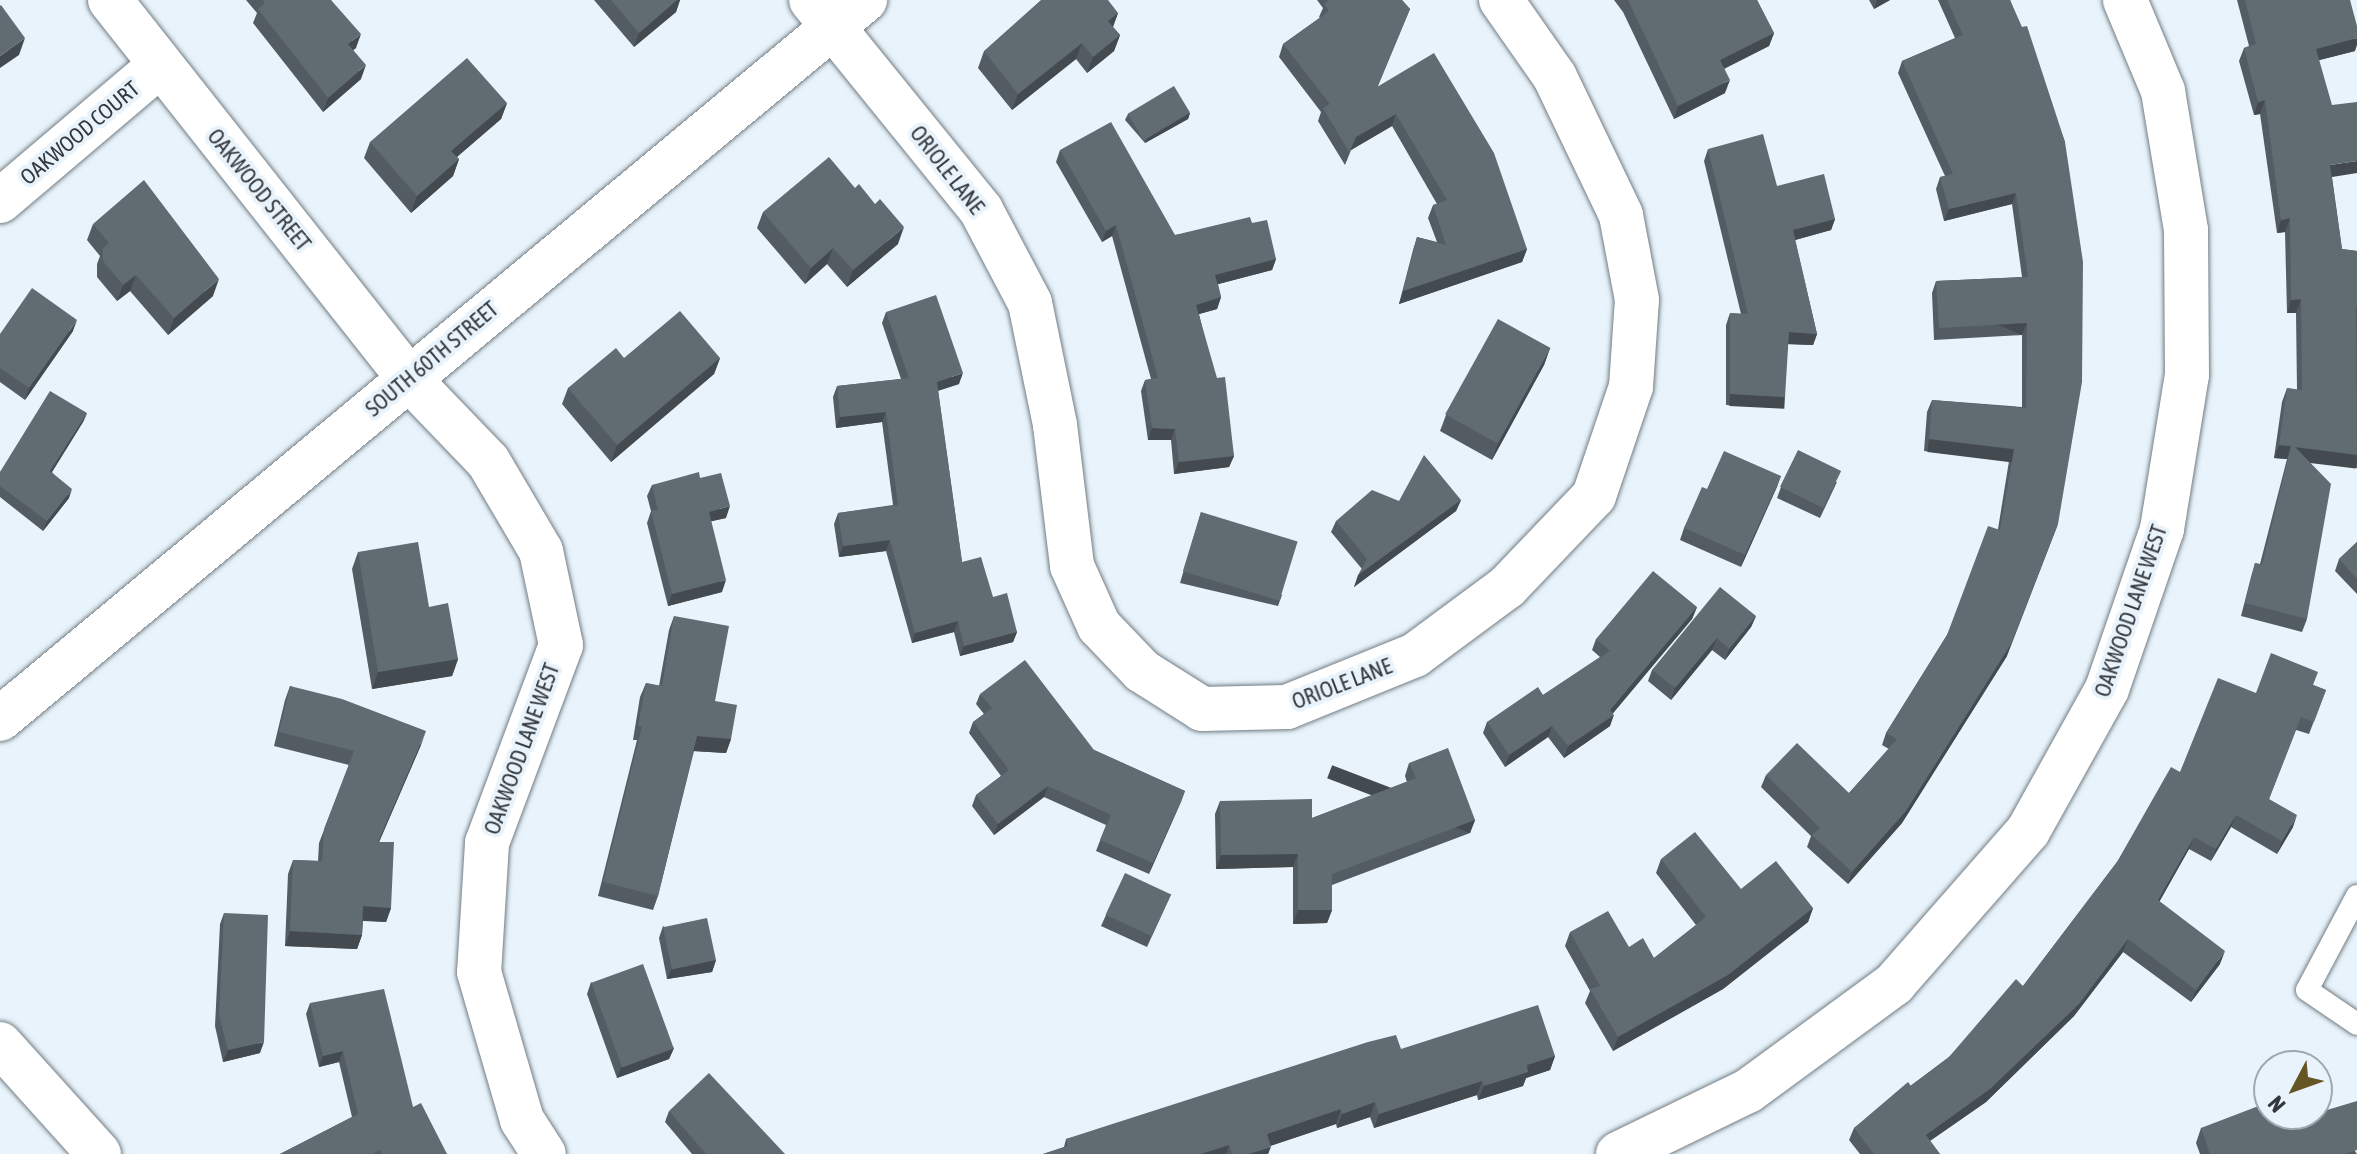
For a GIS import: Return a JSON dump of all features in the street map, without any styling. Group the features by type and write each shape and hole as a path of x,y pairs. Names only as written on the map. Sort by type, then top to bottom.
{"street":[{"name":"OAKWOOD STREET","path":"110,0 159,66 409,379"},
{"name":"ORIOLE LANE","path":"837,9 981,210 1030,303 1055,425 1072,566 1099,626 1142,671 1202,709 1287,707 1415,655 1507,587 1594,496 1631,387 1637,300 1621,215 1555,77 1501,0"},
{"name":"OAKWOOD LANE WEST","path":"1618,1154 1748,1091 1894,984 2028,831 2107,689 2162,529 2187,375 2186,230 2163,91 2125,0"},
{"name":"SOUTH 60TH STREET","path":"0,719 409,379 837,9"},
{"name":"OAKWOOD COURT","path":"0,201 159,66"},
{"name":"OAKWOOD LANE WEST","path":"409,379 488,461 541,551 561,645 487,843 479,972 522,1120 544,1154"},
{"path":"0,1044 99,1154"}],"lane":[{"path":"2357,896 2307,990 2357,1024"}],"building":[{"path":"263,0 331,0 361,34 348,44 366,65 328,98 258,9 265,3"},
{"path":"611,0 677,0 639,33"},
{"path":"1041,0 1108,0 1118,13 1108,21 1120,35 1093,57 1082,43 1018,94 984,51"},
{"path":"1329,0 1402,0 1410,9 1377,87 1434,53 1494,153 1527,249 1403,291 1417,237 1446,245 1433,205 1447,200 1396,114 1356,137 1349,152 1323,108 1330,104 1283,44 1329,11 1324,4"},
{"path":"1628,0 1757,0 1774,33 1720,60 1730,80 1678,106"},
{"path":"1947,0 2010,0 2022,27 2027,26 2065,142 2083,262 2082,382 2058,524 2011,644 1906,811 1852,872 1812,835 1820,828 1766,775 1797,743 1849,793 1897,739 1886,733 1947,635 1988,526 2000,530 2014,449 1929,439 1932,400 2026,408 2027,323 1939,328 1936,281 2028,277 2016,193 1949,209 1940,177 1953,174 1902,61 1963,35"},
{"path":"2245,0 2350,0 2357,26 2357,38 2316,49 2332,105 2357,102 2357,161 2330,165 2342,249 2357,251 2357,455 2295,447 2331,484 2307,619 2245,603 2255,563 2262,565 2291,446 2279,445 2287,388 2302,390 2301,299 2291,300 2290,218 2281,220 2265,100 2258,102 2244,48 2256,44"},
{"path":"0,6 25,38 0,56"},
{"path":"467,58 507,103 451,151 459,159 417,196 370,142"},
{"path":"1174,86 1190,113 1144,140 1128,114"},
{"path":"1111,122 1175,235 1250,217 1252,223 1267,220 1276,259 1215,275 1221,297 1196,305 1217,378 1225,377 1234,456 1179,462 1175,429 1152,428 1145,380 1158,378 1116,225 1106,231 1060,150"},
{"path":"1763,134 1777,186 1824,174 1835,219 1793,230 1817,334 1789,332 1785,397 1730,394 1730,313 1748,314 1708,149"},
{"path":"829,157 855,188 859,184 875,204 880,199 904,227 853,270 833,248 811,268 763,212"},
{"path":"144,180 219,279 174,318 136,275 123,285 103,261 103,248 109,243 93,224"},
{"path":"32,288 77,320 29,388 0,368 0,334"},
{"path":"936,295 963,373 937,382 962,562 981,557 993,597 1007,593 1017,632 964,646 958,621 915,633 890,540 843,546 838,513 898,505 886,412 840,417 837,386 909,378 886,312"},
{"path":"680,311 720,358 617,445 568,388 616,348 624,358"},
{"path":"1498,319 1550,348 1498,443 1445,414"},
{"path":"50,391 87,413 50,471 72,489 47,521 0,486 0,472"},
{"path":"1798,450 1841,471 1823,508 1780,487"},
{"path":"1724,451 1781,476 1745,555 1684,528 1702,487 1707,489"},
{"path":"1424,455 1461,500 1358,575 1367,559 1336,521 1372,490 1399,501"},
{"path":"699,472 700,478 721,473 730,506 709,512 726,580 672,594 651,511 658,510 652,485"},
{"path":"1201,512 1298,542 1279,601 1183,571"},
{"path":"418,542 429,607 448,603 458,659 378,672 358,552"},
{"path":"2357,542 2357,579 2339,559"},
{"path":"1653,571 1697,607 1610,710 1614,715 1568,746 1552,726 1509,755 1487,722 1538,687 1543,695 1610,651 1596,639"},
{"path":"1720,587 1756,616 1729,649 1717,638 1675,688 1652,670"},
{"path":"674,616 729,626 715,701 737,705 731,739 697,736 658,896 603,882 642,726 638,726 646,683 662,686"},
{"path":"2271,653 2318,672 2313,685 2326,690 2314,722 2301,717 2269,799 2297,815 2282,841 2236,815 2216,849 2194,837 2158,900 2225,951 2196,990 2128,939 2079,1004 1990,1089 1926,1135 1940,1154 1874,1154 1854,1128 1908,1082 1911,1086 1949,1057 2016,979 2023,986 2117,862 2171,767 2180,772 2218,678 2256,693"},
{"path":"1025,660 1094,750 1185,791 1153,863 1100,840 1111,815 1048,786 998,824 976,795 1009,770 973,722 992,708 980,694"},
{"path":"290,686 342,699 426,731 378,842 394,842 391,908 363,906 362,935 290,931 293,860 322,861 324,829 354,751 279,732"},
{"path":"1448,748 1475,820 1332,874 1332,910 1298,910 1298,854 1221,855 1220,801 1312,799 1312,818 1416,778 1409,763"},
{"path":"1695,832 1741,889 1776,861 1813,908 1728,975 1618,1037 1590,989 1600,986 1570,932 1608,911 1629,947 1643,938 1654,958 1706,917 1661,859"},
{"path":"1125,873 1171,895 1152,936 1106,915"},
{"path":"224,913 268,915 264,1042 228,1050 219,1015"},
{"path":"707,918 716,960 672,969 663,927"},
{"path":"643,964 674,1049 622,1067 591,983"},
{"path":"384,989 413,1107 421,1103 447,1154 382,1154 380,1150 372,1154 280,1154 358,1114 343,1051 323,1056 310,1003"},
{"path":"1538,1005 1555,1056 1527,1065 1528,1072 1484,1086 1482,1081 1379,1114 1375,1102 1342,1114 1341,1109 1267,1134 1271,1147 1249,1154 1232,1154 1229,1145 1201,1154 1043,1154 1068,1146 1066,1139 1368,1042 1396,1035 1401,1049"},
{"path":"709,1073 785,1154 706,1154 669,1111"},
{"path":"2357,1101 2357,1150 2344,1154 2210,1154 2201,1128 2253,1108 2253,1130 2333,1130 2333,1108"}]}
